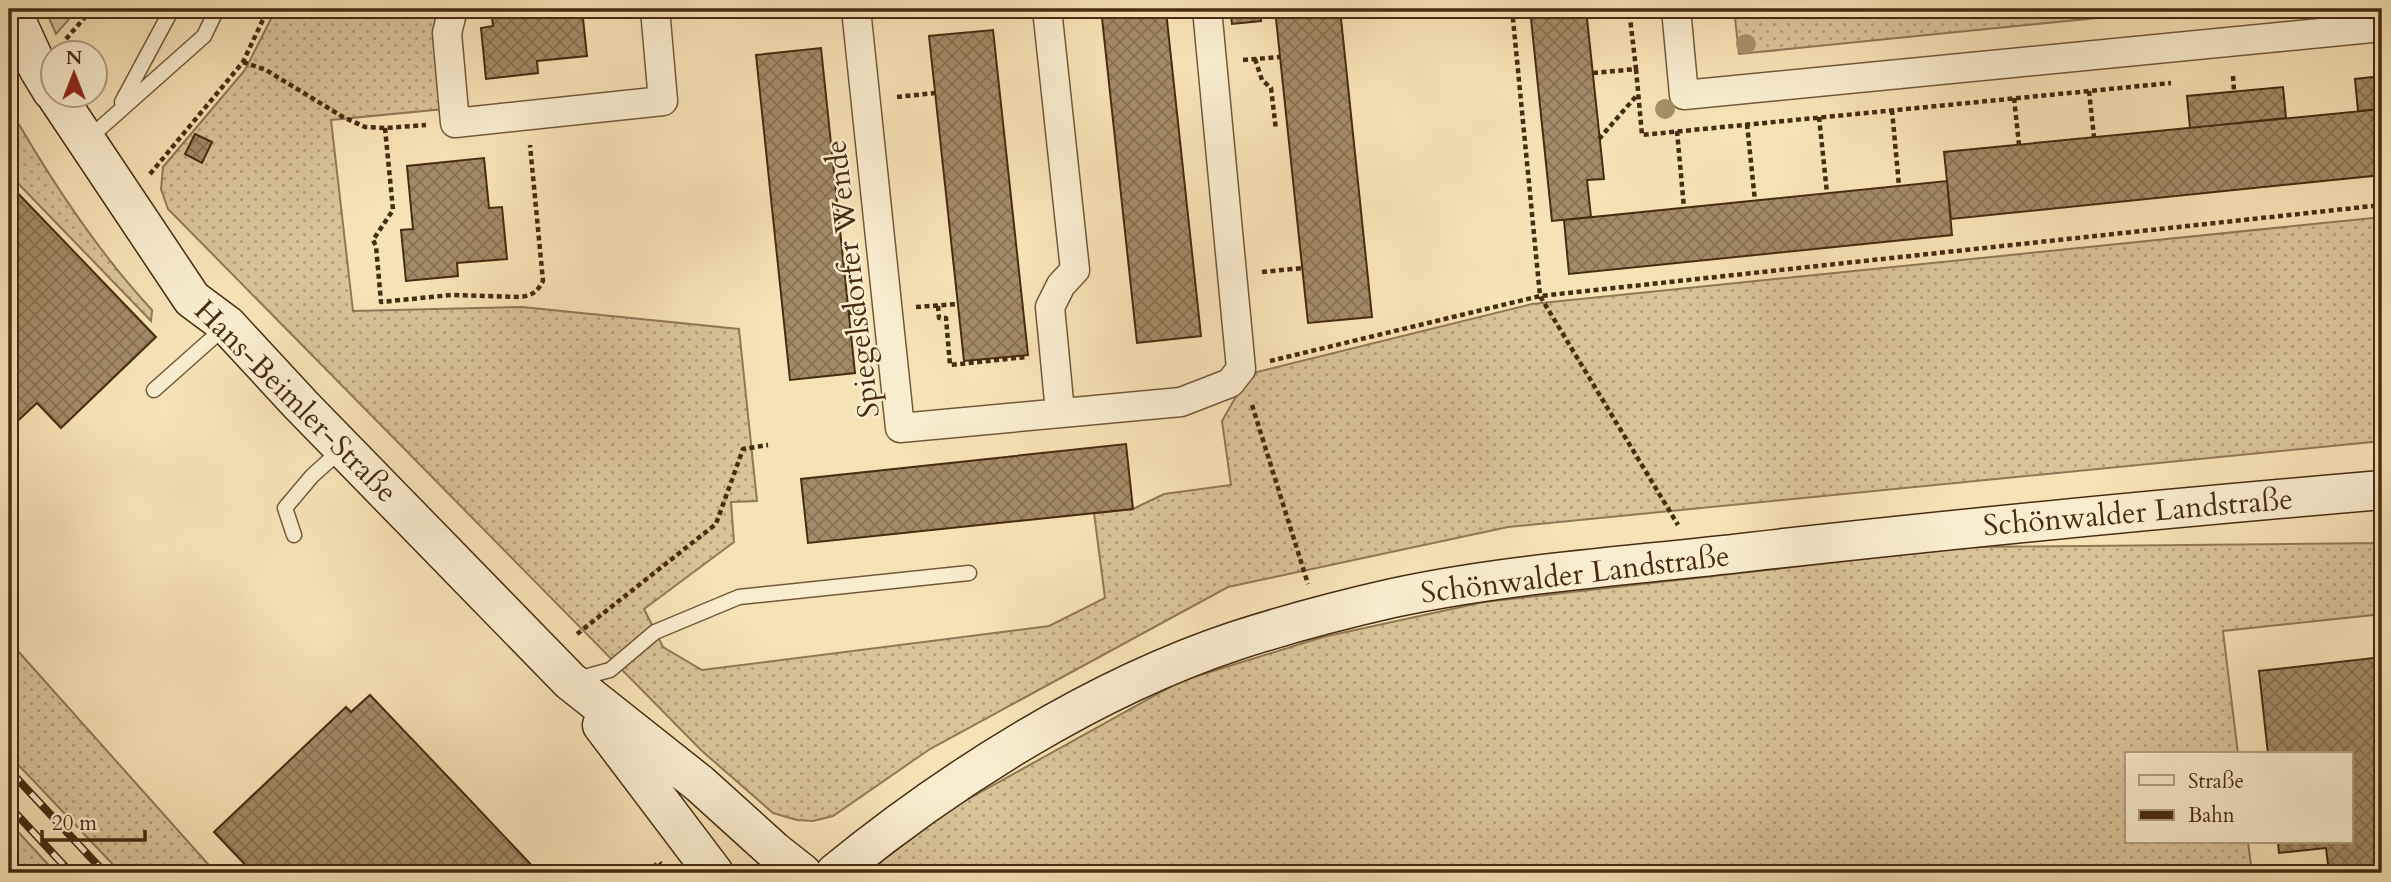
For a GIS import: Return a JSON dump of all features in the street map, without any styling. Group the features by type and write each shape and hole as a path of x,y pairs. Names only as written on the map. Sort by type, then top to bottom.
{"main road":[{"name":"Hans-Beimler-Straße","path":"11,9 38,68"},
{"name":"Hans-Beimler-Straße","path":"63,108 192,299 228,325 570,681 714,873"},
{"name":"Schönwalder Landstraße","path":"835,873 956,783 1081,708 1163,669 1233,641 1323,615 1397,597 1495,580 1994,524 2382,490"},
{"name":"Hans-Beimler-Straße","path":"570,681 700,784 802,873"}],"street":[{"path":"451,17 447,33 454,123 663,101 654,9"},
{"name":"Spiegelsdorfer Wende","path":"856,9 900,428 1181,402 1230,383 1241,369"},
{"path":"1047,9 1075,270 1061,285 1050,307 1059,412"},
{"path":"1207,9 1241,369"},
{"path":"1676,9 1684,95 2382,27"}],"lane":[{"path":"85,142 106,125 118,110 172,9"},
{"path":"118,110 204,36 217,9"},
{"path":"154,390 228,325"},
{"path":"294,535 285,508 312,476 344,447"},
{"path":"570,681 610,670 655,632 739,597 969,573"}],"path":[{"path":"66,38 92,9"},
{"path":"143,183 243,62 268,9"},
{"path":"1512,9 1539,296 1684,535"},
{"path":"1593,73 1636,69 1629,9"},
{"path":"1276,130 1271,88 1262,80 1258,59 1280,57"},
{"path":"243,62 266,70 342,117 365,127 454,123"},
{"path":"2233,76 2234,91"},
{"path":"2089,91 2094,137"},
{"path":"914,95 935,93"},
{"path":"1600,139 1638,93"},
{"path":"2014,98 2019,145"},
{"path":"1892,110 1899,186"},
{"path":"385,128 393,210 373,240 376,246 381,302 451,295 521,297 531,296 543,281 527,116"},
{"path":"1819,117 1827,193"},
{"path":"1747,124 1755,201"},
{"path":"1677,131 1684,208"},
{"path":"1312,594 1241,369 1539,296 2382,205"},
{"path":"1279,271 1303,268"},
{"path":"957,304 938,306 939,318 946,318 950,365 1054,354"},
{"path":"577,634 716,524 743,449 768,445"},
{"path":"647,873 659,862"}],"shaded area":[{"path":"45,9 78,9 56,34"},
{"path":"276,9 434,9 444,109 331,120 353,311 522,307 739,329 757,501 731,502 734,542 644,609 663,647 702,670 1049,626 1105,598 1094,513 1133,509 1164,494 1231,485 1222,421 1249,374 1532,304 2382,217 2382,441 1508,527 1228,587 930,749 833,816 813,821 797,820 773,813 702,751 168,209 161,189 163,167 245,70"},
{"path":"1734,9 2137,9 2137,14 1739,54"},
{"path":"10,118 17,121 96,243 152,310 151,321 9,174"},
{"path":"2382,543 2382,614 2223,631 2238,752 2125,752 2125,844 2248,844 2252,873 874,873 882,861 952,808 1181,681 1323,637 1484,602 1969,547"},
{"path":"9,641 216,873 121,873 9,755"},
{"path":"9,822 56,873 9,873"}],"building":[{"path":"491,9 582,9 587,56 537,61 538,73 486,79 481,28 493,26"},
{"path":"1230,9 1260,9 1261,21 1232,24"},
{"path":"1275,9 1340,9 1372,317 1308,323"},
{"path":"1530,9 1586,9 1604,179 1587,180 1591,217 1552,221"},
{"path":"1166,11 1201,336 1137,343 1102,18"},
{"path":"993,30 1028,355 964,361 929,36"},
{"path":"821,48 855,373 790,380 756,55"},
{"path":"2382,76 2382,109 2358,111 2355,79"},
{"path":"2283,87 2286,118 2190,128 2187,96"},
{"path":"2382,109 2382,175 1951,219 1944,152"},
{"path":"195,134 212,142 202,163 185,154"},
{"path":"484,158 489,208 502,207 507,259 457,263 458,276 406,281 401,230 413,229 407,166"},
{"path":"1947,181 1952,235 1569,274 1564,220"},
{"path":"9,184 156,337 61,428 37,403 9,429"},
{"path":"1126,444 1133,509 808,543 801,479"},
{"path":"2382,657 2382,873 2329,873 2326,848 2279,853 2278,844 2352,844 2352,752 2268,752 2259,671"},
{"path":"370,695 539,873 253,873 214,832 346,707 351,712"}],"railway":[{"path":"9,770 105,873"},
{"path":"9,806 71,873"}]}
